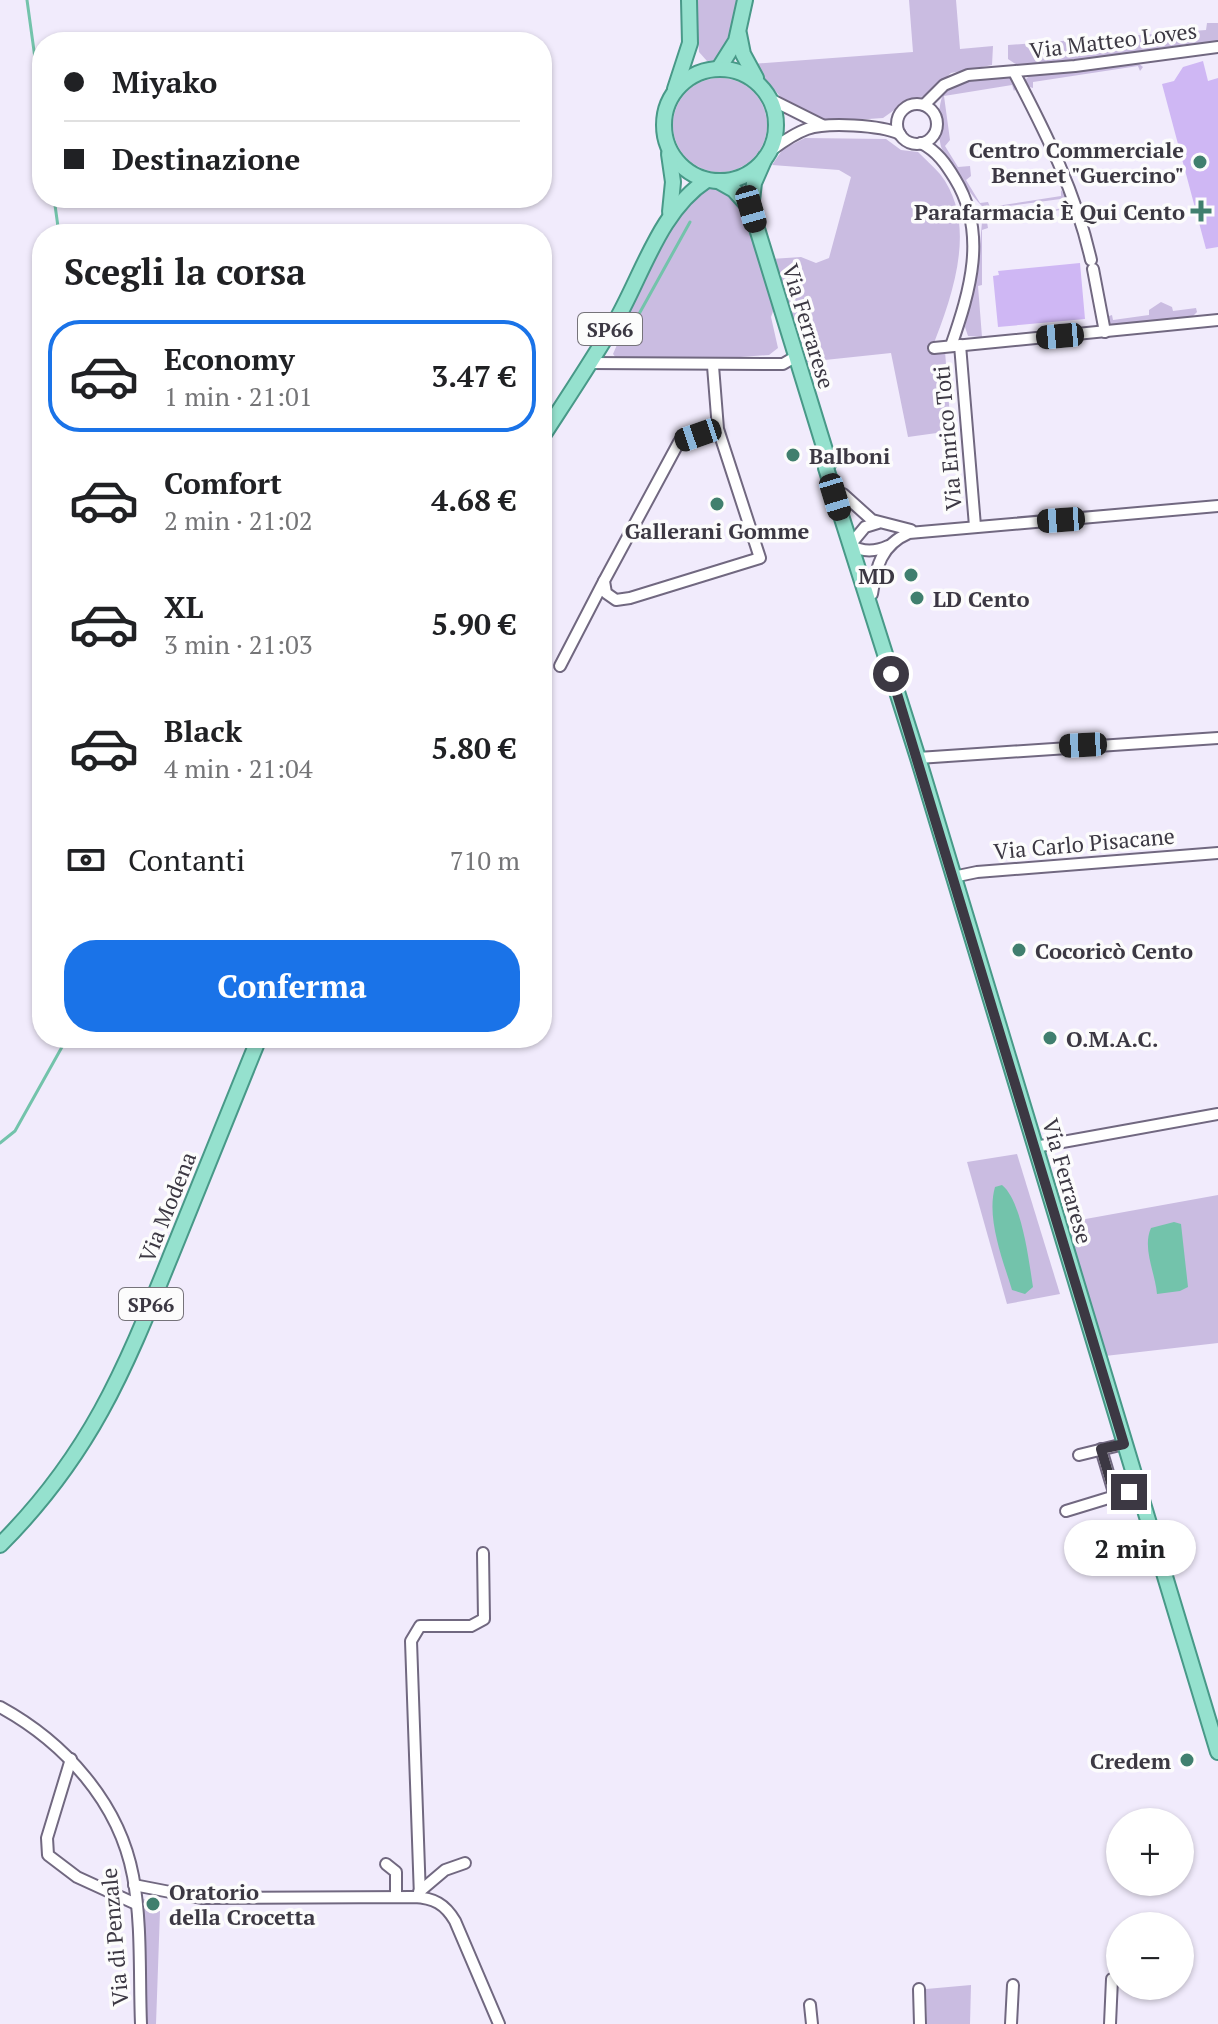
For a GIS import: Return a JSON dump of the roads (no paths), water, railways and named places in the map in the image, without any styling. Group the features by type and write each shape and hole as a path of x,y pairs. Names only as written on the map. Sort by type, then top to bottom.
{"main road":[{"path":"673,93 690,43 689,0"},
{"path":"713,69 733,48 745,0"},
{"path":"739,29 743,54 770,99 776,129 767,155"},
{"path":"690,43 695,55 713,69"},
{"path":"673,93 690,76 713,69 745,74 760,85"},
{"name":"SP66","path":"669,217 673,182 664,116 673,93"},
{"path":"668,146 681,166 734,190 751,209"},
{"name":"SP66","path":"552,422 590,363 669,217 689,193 713,180 744,176 767,155"},
{"name":"Via Ferrarese","path":"767,155 754,183 751,209 826,456 843,494 875,622 922,757 953,877 1218,1752"},
{"name":"Via Ferrarese","path":"826,456 826,468 872,594 875,622"},
{"name":"Via Modena","path":"0,1545 65,1470 114,1391 255,1048"}],"street":[{"name":"Via Matteo Loves","path":"959,345 958,326 972,277 975,241 964,195 943,160 929,109 939,91 951,81 968,75 1218,47"},
{"name":"Via Matteo Loves","path":"1014,72 1058,158 1075,202 1105,332"},
{"name":"Via Matteo Loves","path":"770,99 824,126"},
{"name":"Via Matteo Loves","path":"873,127 913,104 929,109"},
{"path":"900,114 897,124 900,134"},
{"name":"Via Matteo Loves","path":"767,155 797,133 824,126 873,127 900,134 907,141 921,143 943,160"},
{"path":"921,143 936,130"},
{"path":"934,348 1218,320"},
{"name":"Via Enrico Toti","path":"959,345 975,526"},
{"path":"590,363 783,364 795,357"},
{"path":"604,581 606,593 616,600 630,598 760,558 718,429 713,366"},
{"path":"560,666 679,442 718,429"},
{"path":"843,494 860,512 878,523 925,531"},
{"path":"878,523 865,527 855,543 874,551 891,545 909,533 925,531 1217,509"},
{"path":"872,594 877,564 891,545"},
{"path":"922,757 1218,738"},
{"name":"Via Carlo Pisacane","path":"953,877 977,872 1218,853"},
{"path":"1035,1147 1218,1114"},
{"path":"1079,1455 1124,1444"},
{"path":"1101,1449 1115,1496"},
{"path":"1066,1511 1138,1489"},
{"path":"420,1894 411,1641 420,1626 471,1626 484,1619 483,1553"},
{"name":"Via di Penzale","path":"0,1707 34,1727 71,1759 114,1822 125,1846 136,1904 141,2024"},
{"path":"71,1759 47,1838 48,1855 77,1877 136,1904"},
{"path":"420,1894 445,1870 465,1863"},
{"path":"386,1864 396,1872 396,1897"},
{"path":"134,1885 201,1898 396,1897 420,1894 442,1904 454,1918 499,2024"},
{"path":"1011,2024 1013,1985"},
{"path":"917,2022 919,1989"},
{"path":"1110,2024 1111,2000"},
{"path":"810,2005 812,2024"}],"waterway":[{"path":"27,0 32,36"},
{"path":"55,208 58,224"},
{"path":"639,314 690,222"},
{"path":"0,1143 15,1131 61,1048"}],"place":[{"name":"Centro Commerciale Bennet \"Guercino\"","path":"1200,162"},
{"name":"Parafarmacia È Qui Cento","path":"1201,211"},
{"name":"Balboni","path":"793,455"},
{"name":"Gallerani Gomme","path":"717,504"},
{"name":"MD","path":"911,575"},
{"name":"LD Cento","path":"917,598"},
{"name":"Cocoricò Cento","path":"1019,950"},
{"name":"O.M.A.C.","path":"1050,1038"},
{"name":"Credem","path":"1187,1760"},
{"name":"Oratorio della Crocetta","path":"153,1904"}]}
